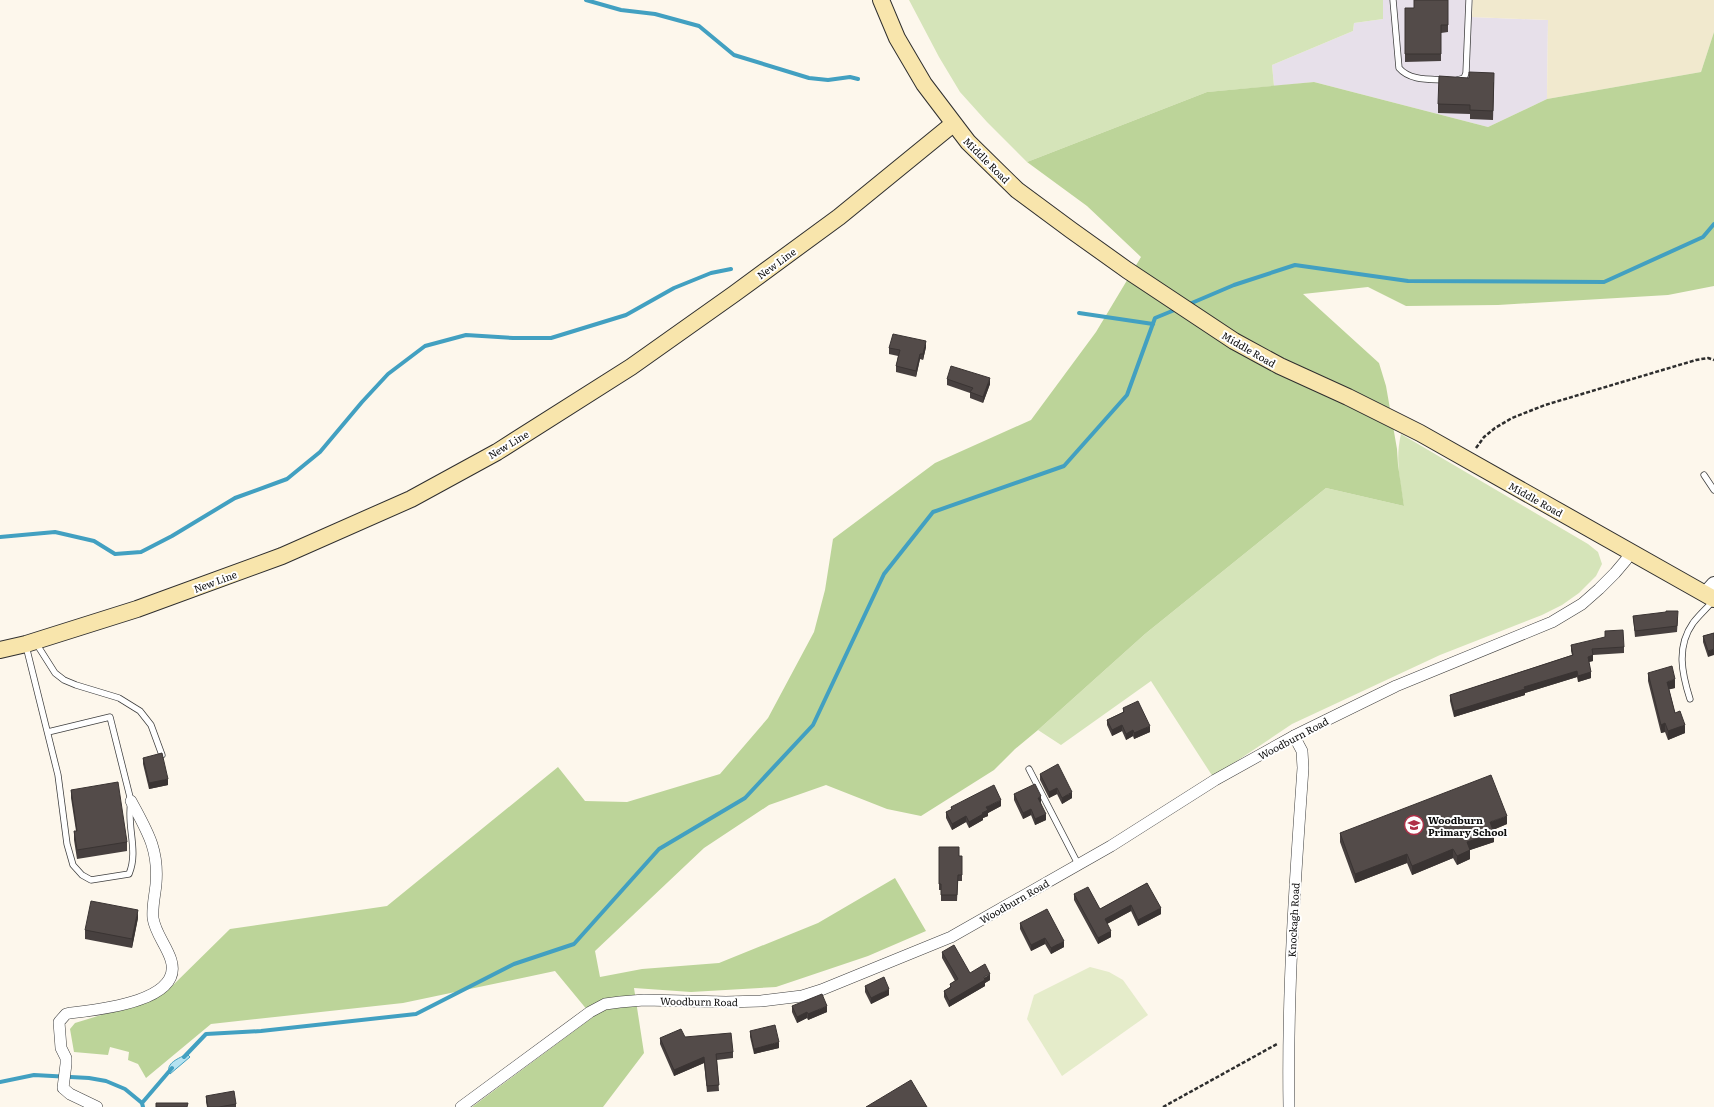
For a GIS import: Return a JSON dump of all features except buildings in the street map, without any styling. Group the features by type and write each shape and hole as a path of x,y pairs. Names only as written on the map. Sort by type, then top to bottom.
{"main road":[{"name":"Middle Road","path":"881,0 897,38 924,84 968,142 1031,201 1127,270 1234,341 1280,366 1420,432 1630,552 1712,594"},
{"name":"New Line","path":"0,650 137,609 282,556 411,499 497,452 631,367 734,294 839,217 953,124"}],"street":[{"name":"Woodburn Road","path":"461,1107 590,1012 605,1004 644,1000 754,1002 802,996 821,990 950,937 1111,846 1215,780 1294,736 1396,686 1552,622 1582,604 1599,590 1626,560 1630,552"},
{"name":"Knockagh Road","path":"1289,1107 1288,1038 1292,925 1303,768 1302,752 1294,736"},
{"path":"96,1107 66,1091 63,1083 66,1058 61,1048 59,1022 66,1014 131,1003 160,990 166,985 171,974 171,960 153,918 156,877 155,851 145,827 131,801"}],"lane":[{"path":"1393,0 1399,68 1404,74 1412,77 1449,80 1460,80 1464,78 1466,74 1469,0"},
{"path":"1704,475 1714,490"},
{"path":"1690,699 1683,677 1681,662 1683,645 1692,624 1712,594"},
{"path":"30,642 48,732 58,775 66,844 73,865 82,876 91,880 129,874 133,854 128,813 131,801 110,717 48,732"},
{"path":"30,642 55,673 64,680 119,698 140,712 152,725 162,755"},
{"path":"1029,769 1078,864"}],"path":[{"path":"1469,461 1484,437 1495,428 1512,418 1545,405 1696,360 1708,358 1714,360"},
{"path":"1163,1107 1288,1038"}],"shaded area":[{"path":"1383,0 1472,0 1472,17 1548,20 1547,99 1488,127 1314,82 1274,86 1272,65 1353,31 1354,23 1383,19"},
{"path":"1473,0 1714,0 1714,32 1701,72 1547,99 1548,20 1472,17"}],"green space":[{"path":"909,0 1383,0 1383,19 1354,23 1353,31 1272,65 1274,86 1207,92 1027,162 987,122 960,92 939,57"},
{"path":"1714,32 1714,286 1668,295 1498,305 1406,306 1368,287 1303,294 1379,363 1386,386 1397,449 1404,506 1326,488 1145,634 1015,749 994,770 921,816 887,809 826,785 769,805 704,848 595,951 600,977 642,969 719,963 818,923 895,878 926,931 868,956 776,987 691,992 634,988 644,1053 603,1107 472,1107 593,1017 555,971 403,1003 211,1024 146,1078 138,1064 128,1060 129,1052 110,1047 108,1055 74,1052 70,1029 75,1023 124,1008 167,991 230,929 387,906 558,767 585,801 627,802 720,774 768,718 814,632 825,590 833,539 935,463 1031,420 1096,332 1141,257 1087,206 1027,162 1207,92 1314,82 1488,127 1547,99 1701,72"},
{"path":"1401,434 1588,544 1598,552 1602,564 1596,576 1579,593 1562,605 1542,615 1440,655 1292,724 1213,777 1151,681 1061,745 1038,730 1145,634 1326,488 1404,506 1398,461"},
{"path":"1090,967 1109,972 1123,980 1148,1015 1062,1076 1027,1019 1034,995"}],"water":[{"path":"187,1054 190,1057 170,1074 169,1067 171,1064"}],"waterway":[{"path":"586,0 621,10 655,14 699,26 734,55 809,78 828,80 850,77 858,79"},
{"path":"1187,305 1234,285 1295,265 1408,281 1604,282 1703,237 1714,224"},
{"path":"0,537 55,532 94,541 115,554 141,552 172,536 235,498 287,479 320,452 388,374 425,346 466,335 513,338 551,338 626,315 674,288 711,273 731,269"},
{"path":"184,1057 206,1034 261,1031 416,1014 514,964 574,944 659,849 745,798 813,725 884,574 933,512 1064,466 1127,395 1155,318 1177,309"},
{"path":"1079,313 1153,324"},
{"path":"143,1107 142,1103 172,1068"},
{"path":"0,1082 34,1075 89,1078 106,1081 125,1089 142,1103"}],"place":[{"name":"Woodburn Primary School","path":"1414,825"}]}
